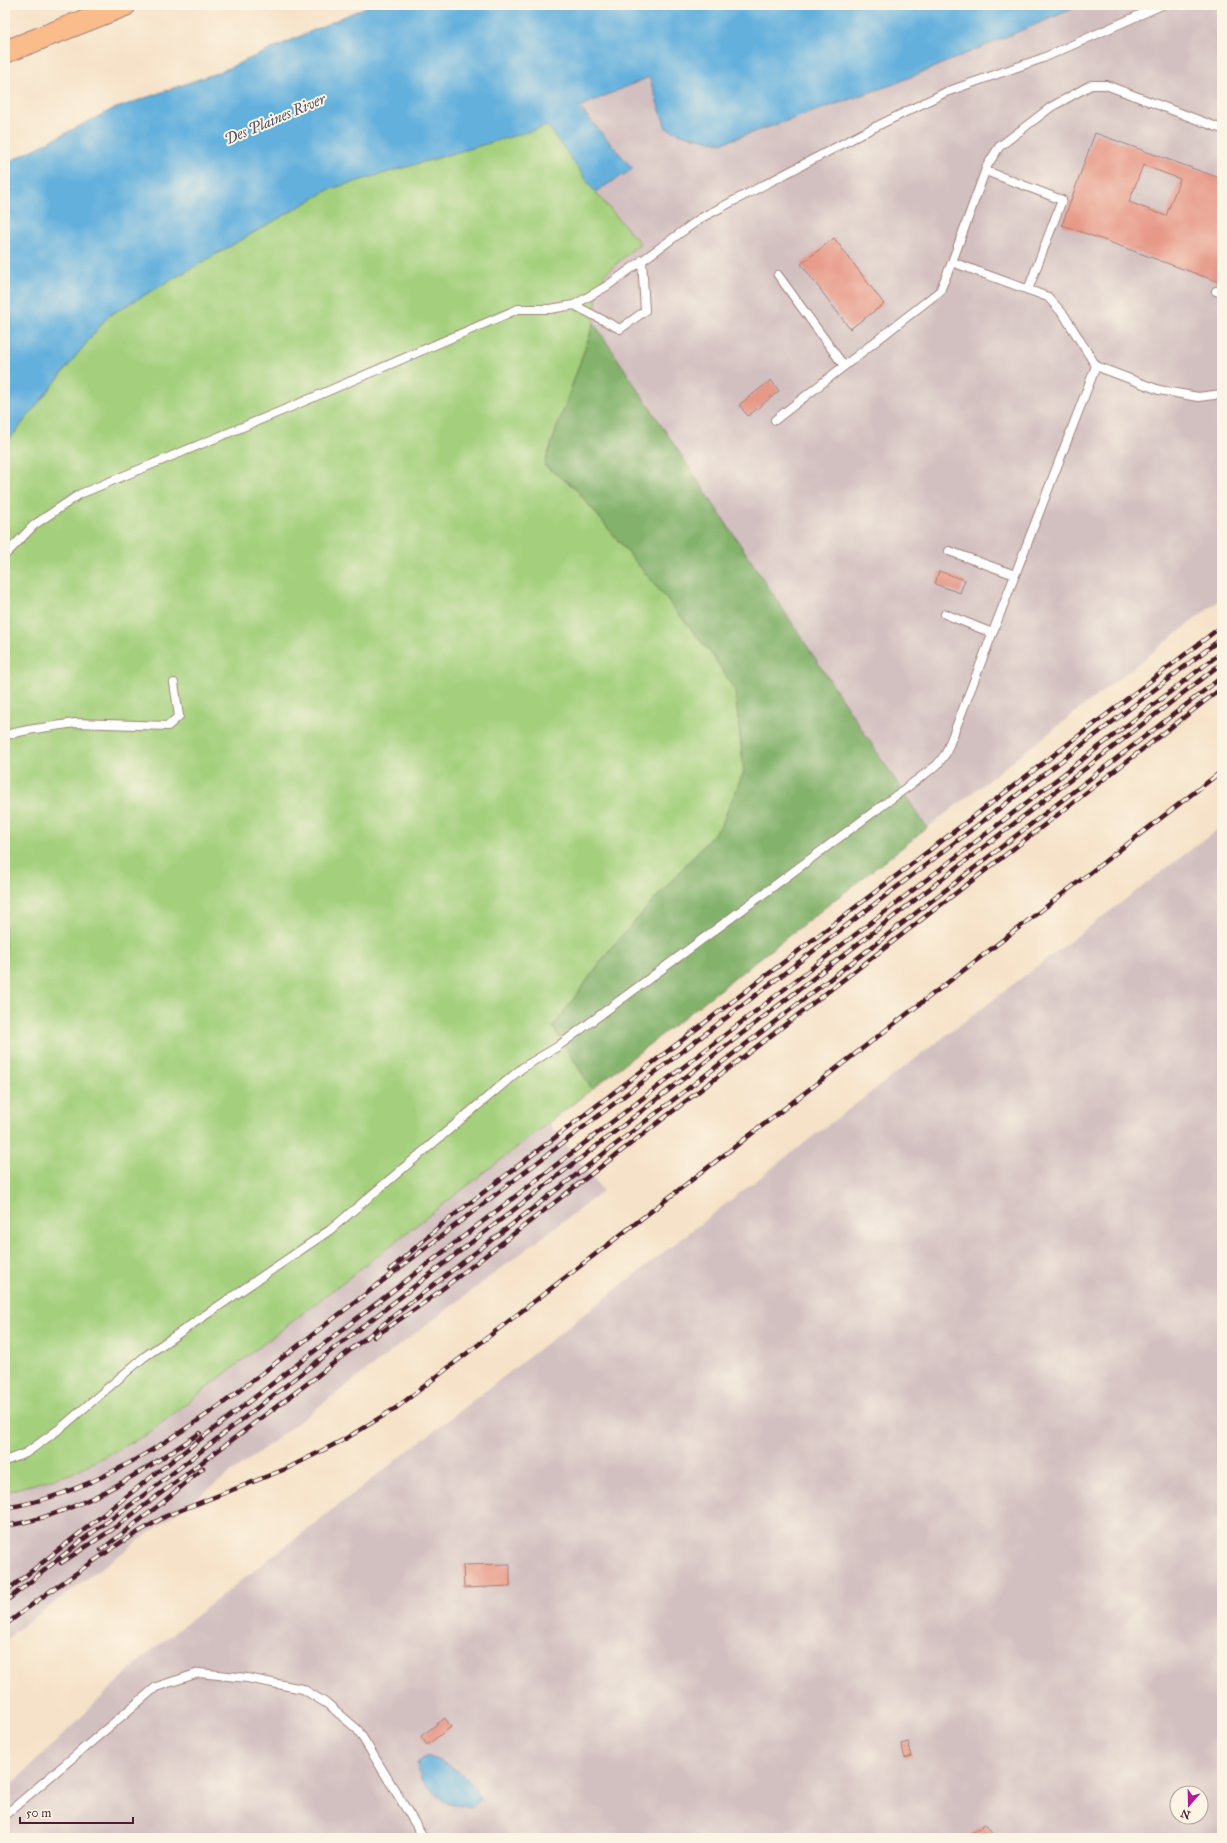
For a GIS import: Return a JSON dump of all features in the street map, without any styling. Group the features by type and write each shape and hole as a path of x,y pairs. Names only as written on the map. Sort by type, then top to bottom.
{"highway":[{"path":"5,52 125,5"}],"lane":[{"path":"5,554 34,525 87,491 518,309 550,309 574,305 607,286 702,218 867,131 946,92 1043,58 1162,5"},
{"path":"775,420 940,291 986,171 999,147 1051,106 1091,84 1106,85 1222,129"},
{"path":"986,171 1062,200 1028,290"},
{"path":"574,305 620,329 645,310 642,260"},
{"path":"952,262 1048,297 1064,315 1096,366 1159,390 1198,397 1222,394"},
{"path":"778,275 844,366"},
{"path":"5,1461 26,1453 62,1427 144,1357 330,1230 522,1068 558,1047 937,765 946,753 1096,366"},
{"path":"949,551 1015,575"},
{"path":"945,614 992,633"},
{"path":"5,735 75,723 168,726 180,716 174,683"},
{"path":"5,1815 156,1687 199,1673 247,1678 303,1689 330,1705 358,1730 424,1838"}],"shaded area":[{"path":"812,5 1222,5 1222,598 927,828 594,323 597,296 605,274 640,243 595,192 633,169 579,107 779,21"},
{"path":"1222,826 1222,1838 5,1838 5,1791 143,1657 799,1147"},
{"path":"538,1110 603,1191 255,1455 17,1630 5,1642 5,1475"}],"green space":[{"path":"548,125 595,192 640,243 605,274 597,296 594,323 544,465 575,488 714,657 735,691 744,772 721,826 610,949 553,1027 592,1089 146,1435 70,1474 5,1492 5,445 108,316 330,189"},
{"path":"594,323 927,828 592,1089 553,1027 610,949 721,826 744,771 735,691 714,657 575,488 544,465"}],"water":[{"name":"Des Plaines River","path":"370,5 1082,5 894,84 722,143 684,135 666,128 649,77 579,107 633,169 595,192 548,126 330,189 108,316 5,445 5,164 111,110 222,71"},
{"path":"427,1756 452,1767 459,1772 471,1784 480,1800 471,1808 445,1802 421,1780 417,1763"}],"building":[{"path":"1095,133 1222,179 1222,275 1219,282 1062,225","holes":["1143,165 1180,179 1166,216 1129,202"]},
{"path":"834,238 884,304 850,329 801,264"},
{"path":"771,380 779,391 748,416 739,405"},
{"path":"939,571 965,580 960,593 935,584"},
{"path":"510,1564 510,1586 464,1588 463,1565"},
{"path":"445,1718 451,1727 427,1745 421,1736"},
{"path":"908,1742 912,1756 905,1758 901,1744"},
{"path":"985,1824 995,1838 965,1838"}],"railway":[{"path":"390,1270 441,1225 1222,626"},
{"path":"5,1508 35,1502 92,1482 146,1454 222,1404 1222,638"},
{"path":"5,1592 155,1474 1222,652"},
{"path":"5,1602 81,1541 152,1489 1222,663"},
{"path":"61,1563 113,1529 316,1377 1222,677"},
{"path":"374,1337 424,1303 1222,688"},
{"path":"49,1592 123,1541 166,1516 288,1468 345,1439 396,1408 1222,771"},
{"path":"5,1526 32,1520 83,1502 131,1477 200,1433"},
{"path":"101,1550 162,1503 203,1468"},
{"path":"5,1625 53,1589"}]}
